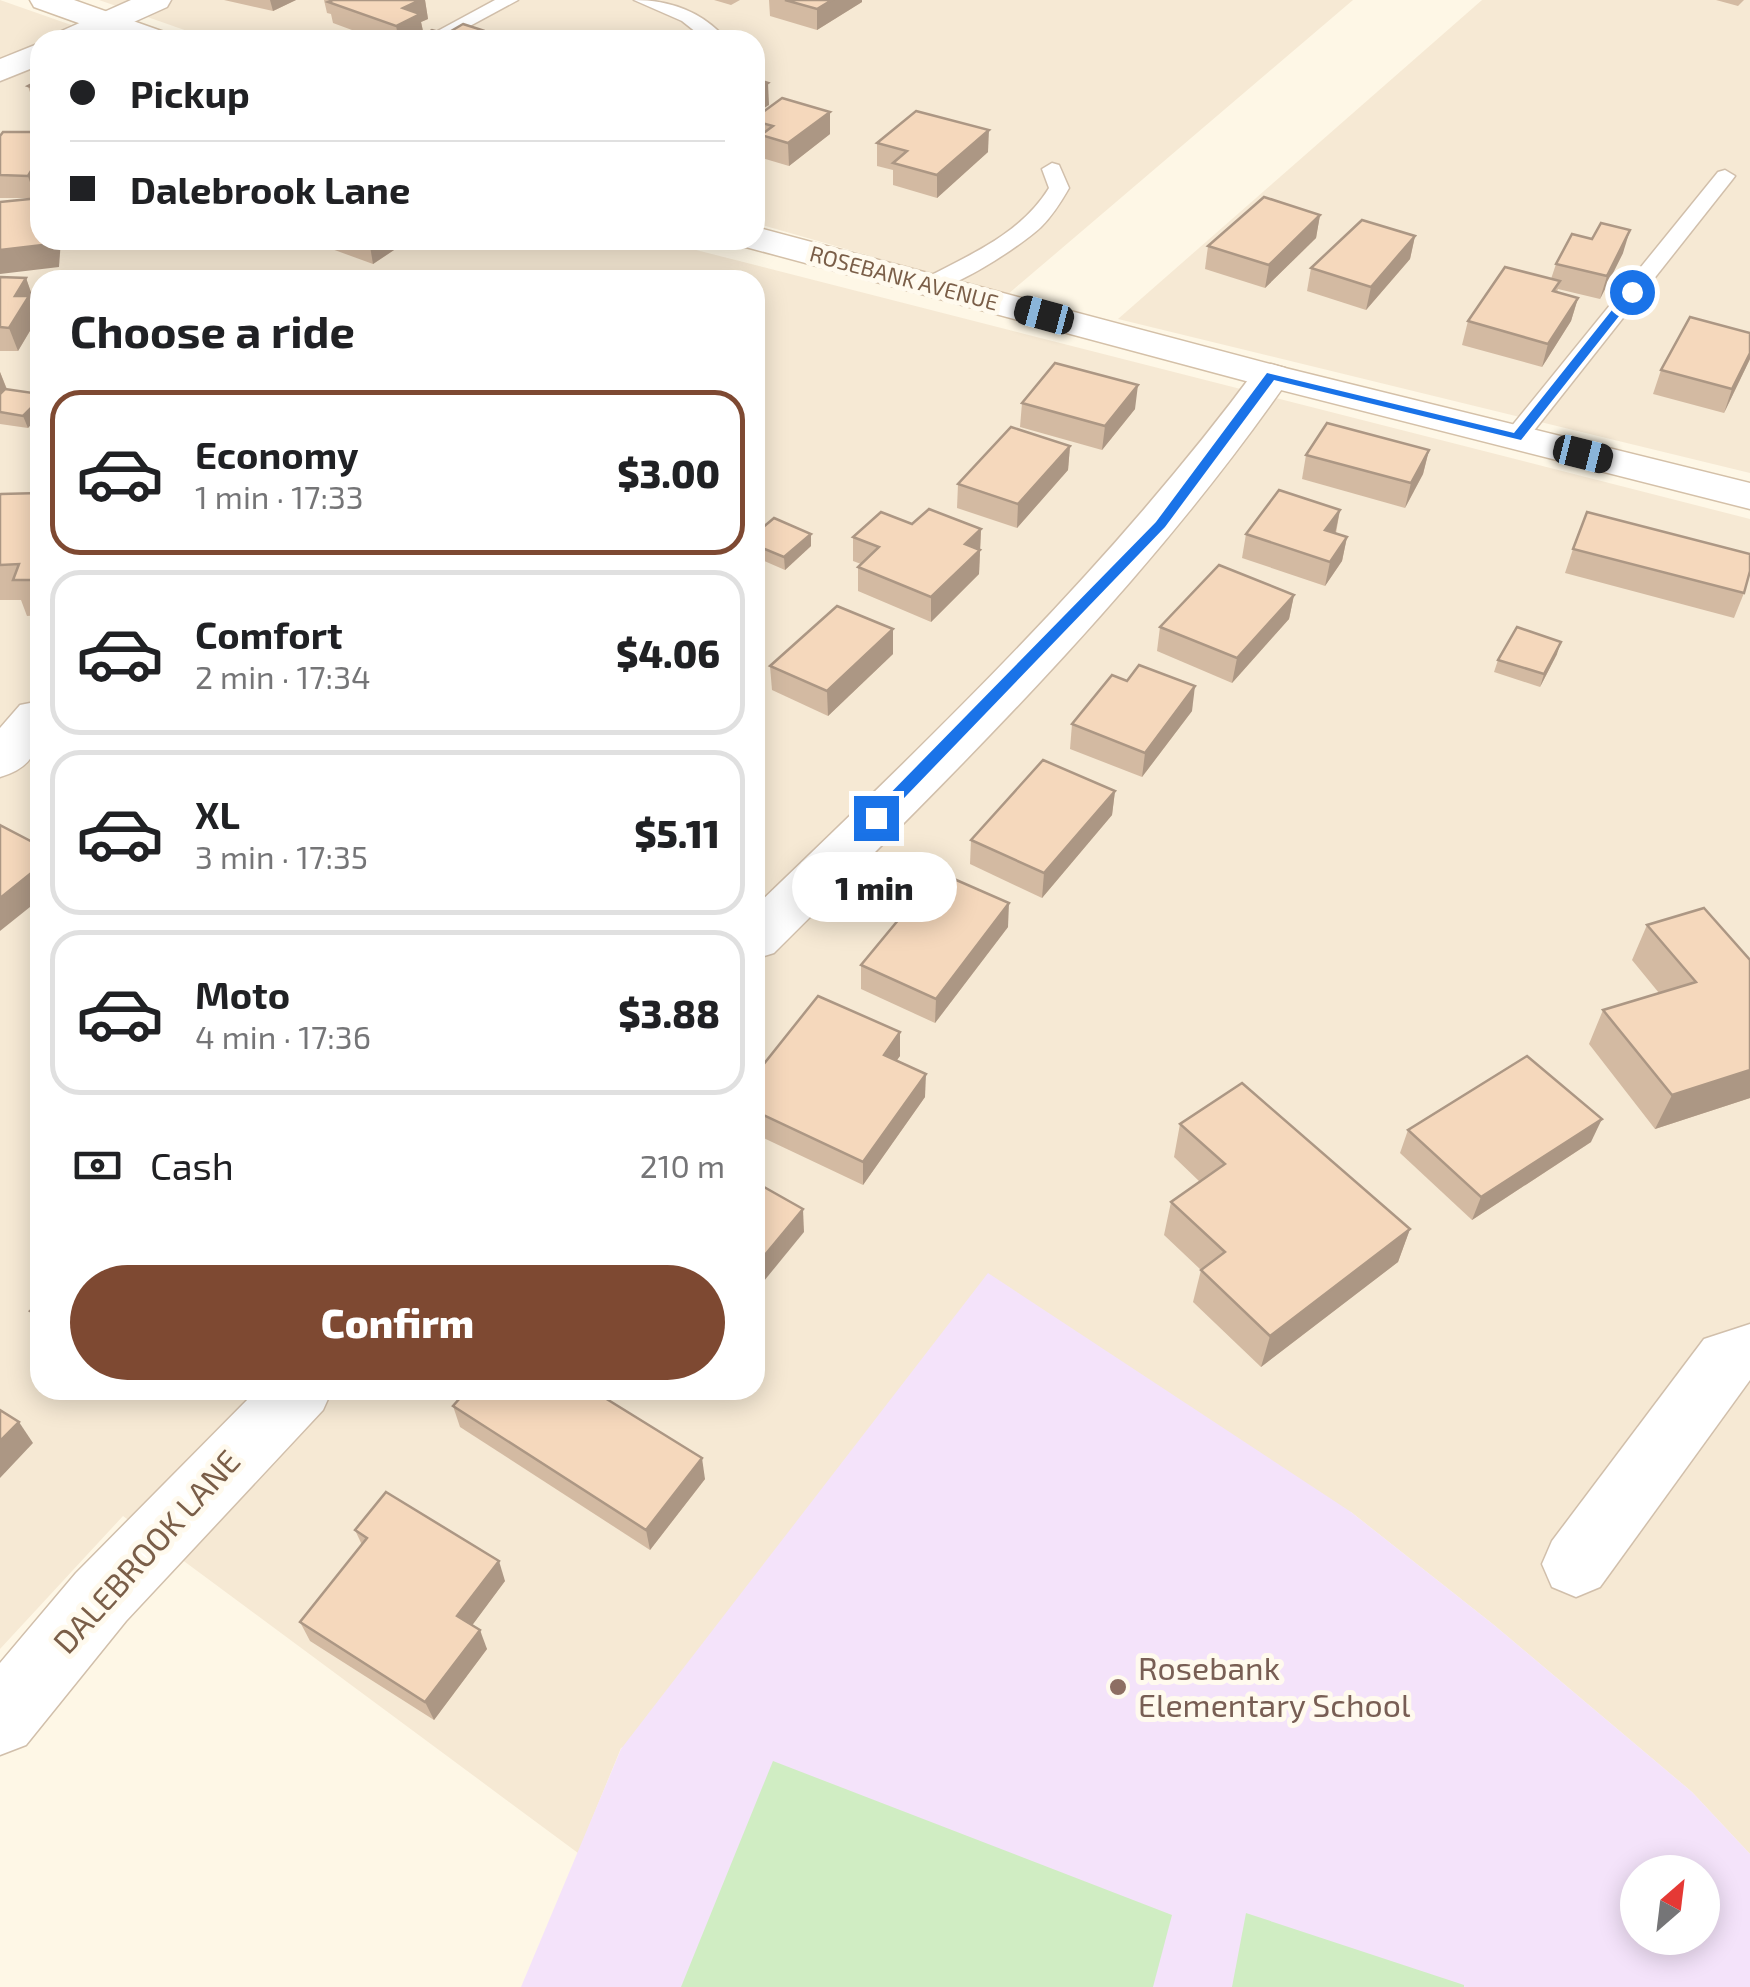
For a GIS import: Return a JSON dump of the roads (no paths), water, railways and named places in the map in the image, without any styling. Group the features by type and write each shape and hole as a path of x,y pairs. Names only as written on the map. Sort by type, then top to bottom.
{"street":[{"path":"45,0 128,30"},
{"path":"89,30 156,0"},
{"path":"0,72 30,58"},
{"name":"ROSEBANK AVENUE","path":"765,241 1271,376 1750,496"},
{"path":"765,930 1093,599 1214,458 1271,376"},
{"path":"0,760 30,725"},
{"path":"1576,1564 1727,1360 1750,1352"},
{"name":"DALEBROOK LANE","path":"0,1719 101,1598 290,1400"}],"lane":[{"path":"450,30 509,0"},
{"path":"643,0 689,17 705,30"},
{"path":"930,284 1029,228 1049,209 1059,188 1052,169"},
{"path":"1516,437 1725,176"}],"place":[{"name":"Rosebank Elementary School","path":"1118,1687"}]}
